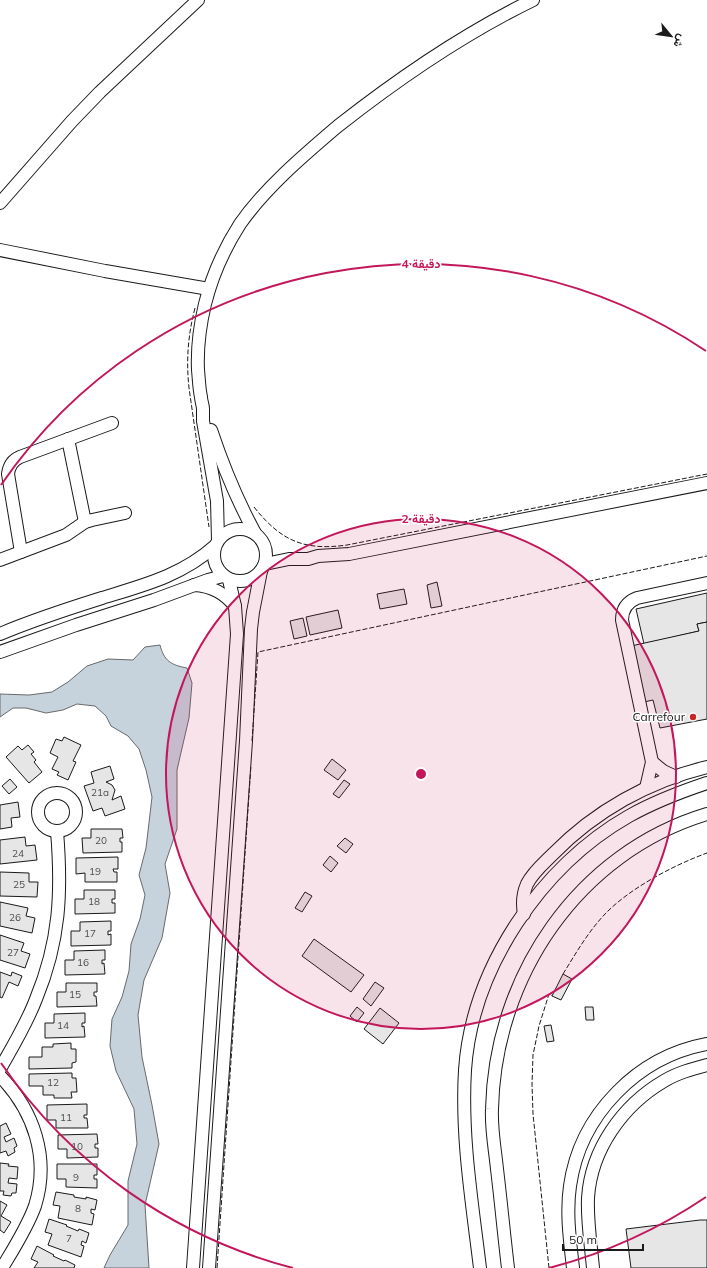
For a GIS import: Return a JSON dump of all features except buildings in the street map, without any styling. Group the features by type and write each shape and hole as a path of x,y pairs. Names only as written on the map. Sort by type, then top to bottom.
{"street":[{"path":"0,203 72,121 100,92 198,0"},
{"path":"533,0 491,21 452,44 378,95 321,141 300,159 261,199 241,224 224,252 217,266 209,289 201,324 198,354 199,385 203,408 203,421 217,501 217,543 214,554 214,562 217,570 226,578 237,582 246,581 255,578 263,568 270,564 289,559 308,559 318,556 349,554 707,483"},
{"path":"0,250 105,271 209,289"},
{"path":"203,408 229,479 255,534 264,544 266,557 253,612 251,629 246,749 209,1268"},
{"path":"21,552 8,474 13,461 20,457 112,423"},
{"path":"68,439 85,522"},
{"path":"0,560 66,535 85,522 125,513"},
{"path":"0,634 50,615 161,579 190,566 217,543 223,535 235,529 242,529 255,534"},
{"path":"0,652 76,625 148,602 193,585 226,578"},
{"path":"193,1268 237,624 235,606 226,578"},
{"path":"646,788 652,762 635,688 622,614 627,604 637,598 707,583"},
{"path":"193,585 217,590 229,599 235,606"},
{"path":"652,762 663,771 676,777"},
{"path":"524,914 523,898 532,876 565,842 587,824 614,806 646,788 707,767"},
{"path":"480,1268 464,1123 464,1093 468,1045 478,1006 492,968 501,949 524,914 546,886 566,865 592,842 629,816 665,798 707,783"},
{"path":"508,1268 493,1137 493,1083 499,1042 511,1003 521,978 548,930 565,909 604,870 649,839 673,827 707,814"},
{"path":"587,824 605,824 613,826"},
{"path":"0,1069 26,1022 36,1000 45,977 51,953 59,904 60,880 57,831"},
{"path":"573,1268 568,1215 570,1185 577,1156 590,1128 606,1104 622,1087 639,1073 677,1052 707,1044"},
{"path":"593,1268 588,1197 593,1170 604,1143 620,1118 641,1097 665,1080 678,1074 707,1065"},
{"path":"0,1076 18,1098 26,1111 38,1142 40,1157 39,1189 35,1205 29,1220 2,1268"}],"shaded area":[{"path":"160,645 166,659 172,664 187,668 192,683 189,718 177,770 177,829 165,864 170,893 162,938 144,980 138,1015 142,1057 159,1144 145,1205 149,1268 104,1268 128,1225 128,1181 137,1144 134,1109 116,1071 110,1046 112,1019 122,997 129,971 131,944 140,919 145,895 139,875 146,848 152,797 146,770 139,749 128,736 111,726 106,716 95,706 77,704 63,710 46,713 26,708 13,708 0,717 0,694 29,695 52,692 68,682 87,666 108,659 133,660 145,647"}],"fence":[{"path":"195,308 188,348 188,378 209,527"},
{"path":"254,507 274,528 284,536 294,541 306,545 318,546 347,545 707,474"},
{"path":"252,741 258,652 707,556"},
{"path":"217,1268 251,765"},
{"path":"563,974 593,928 615,904 653,878 707,853"},
{"path":"549,1268 533,1114 532,1084 533,1055 539,1026 549,994 552,996"}],"place":[{"name":"Carrefour","path":"693,717"}]}
